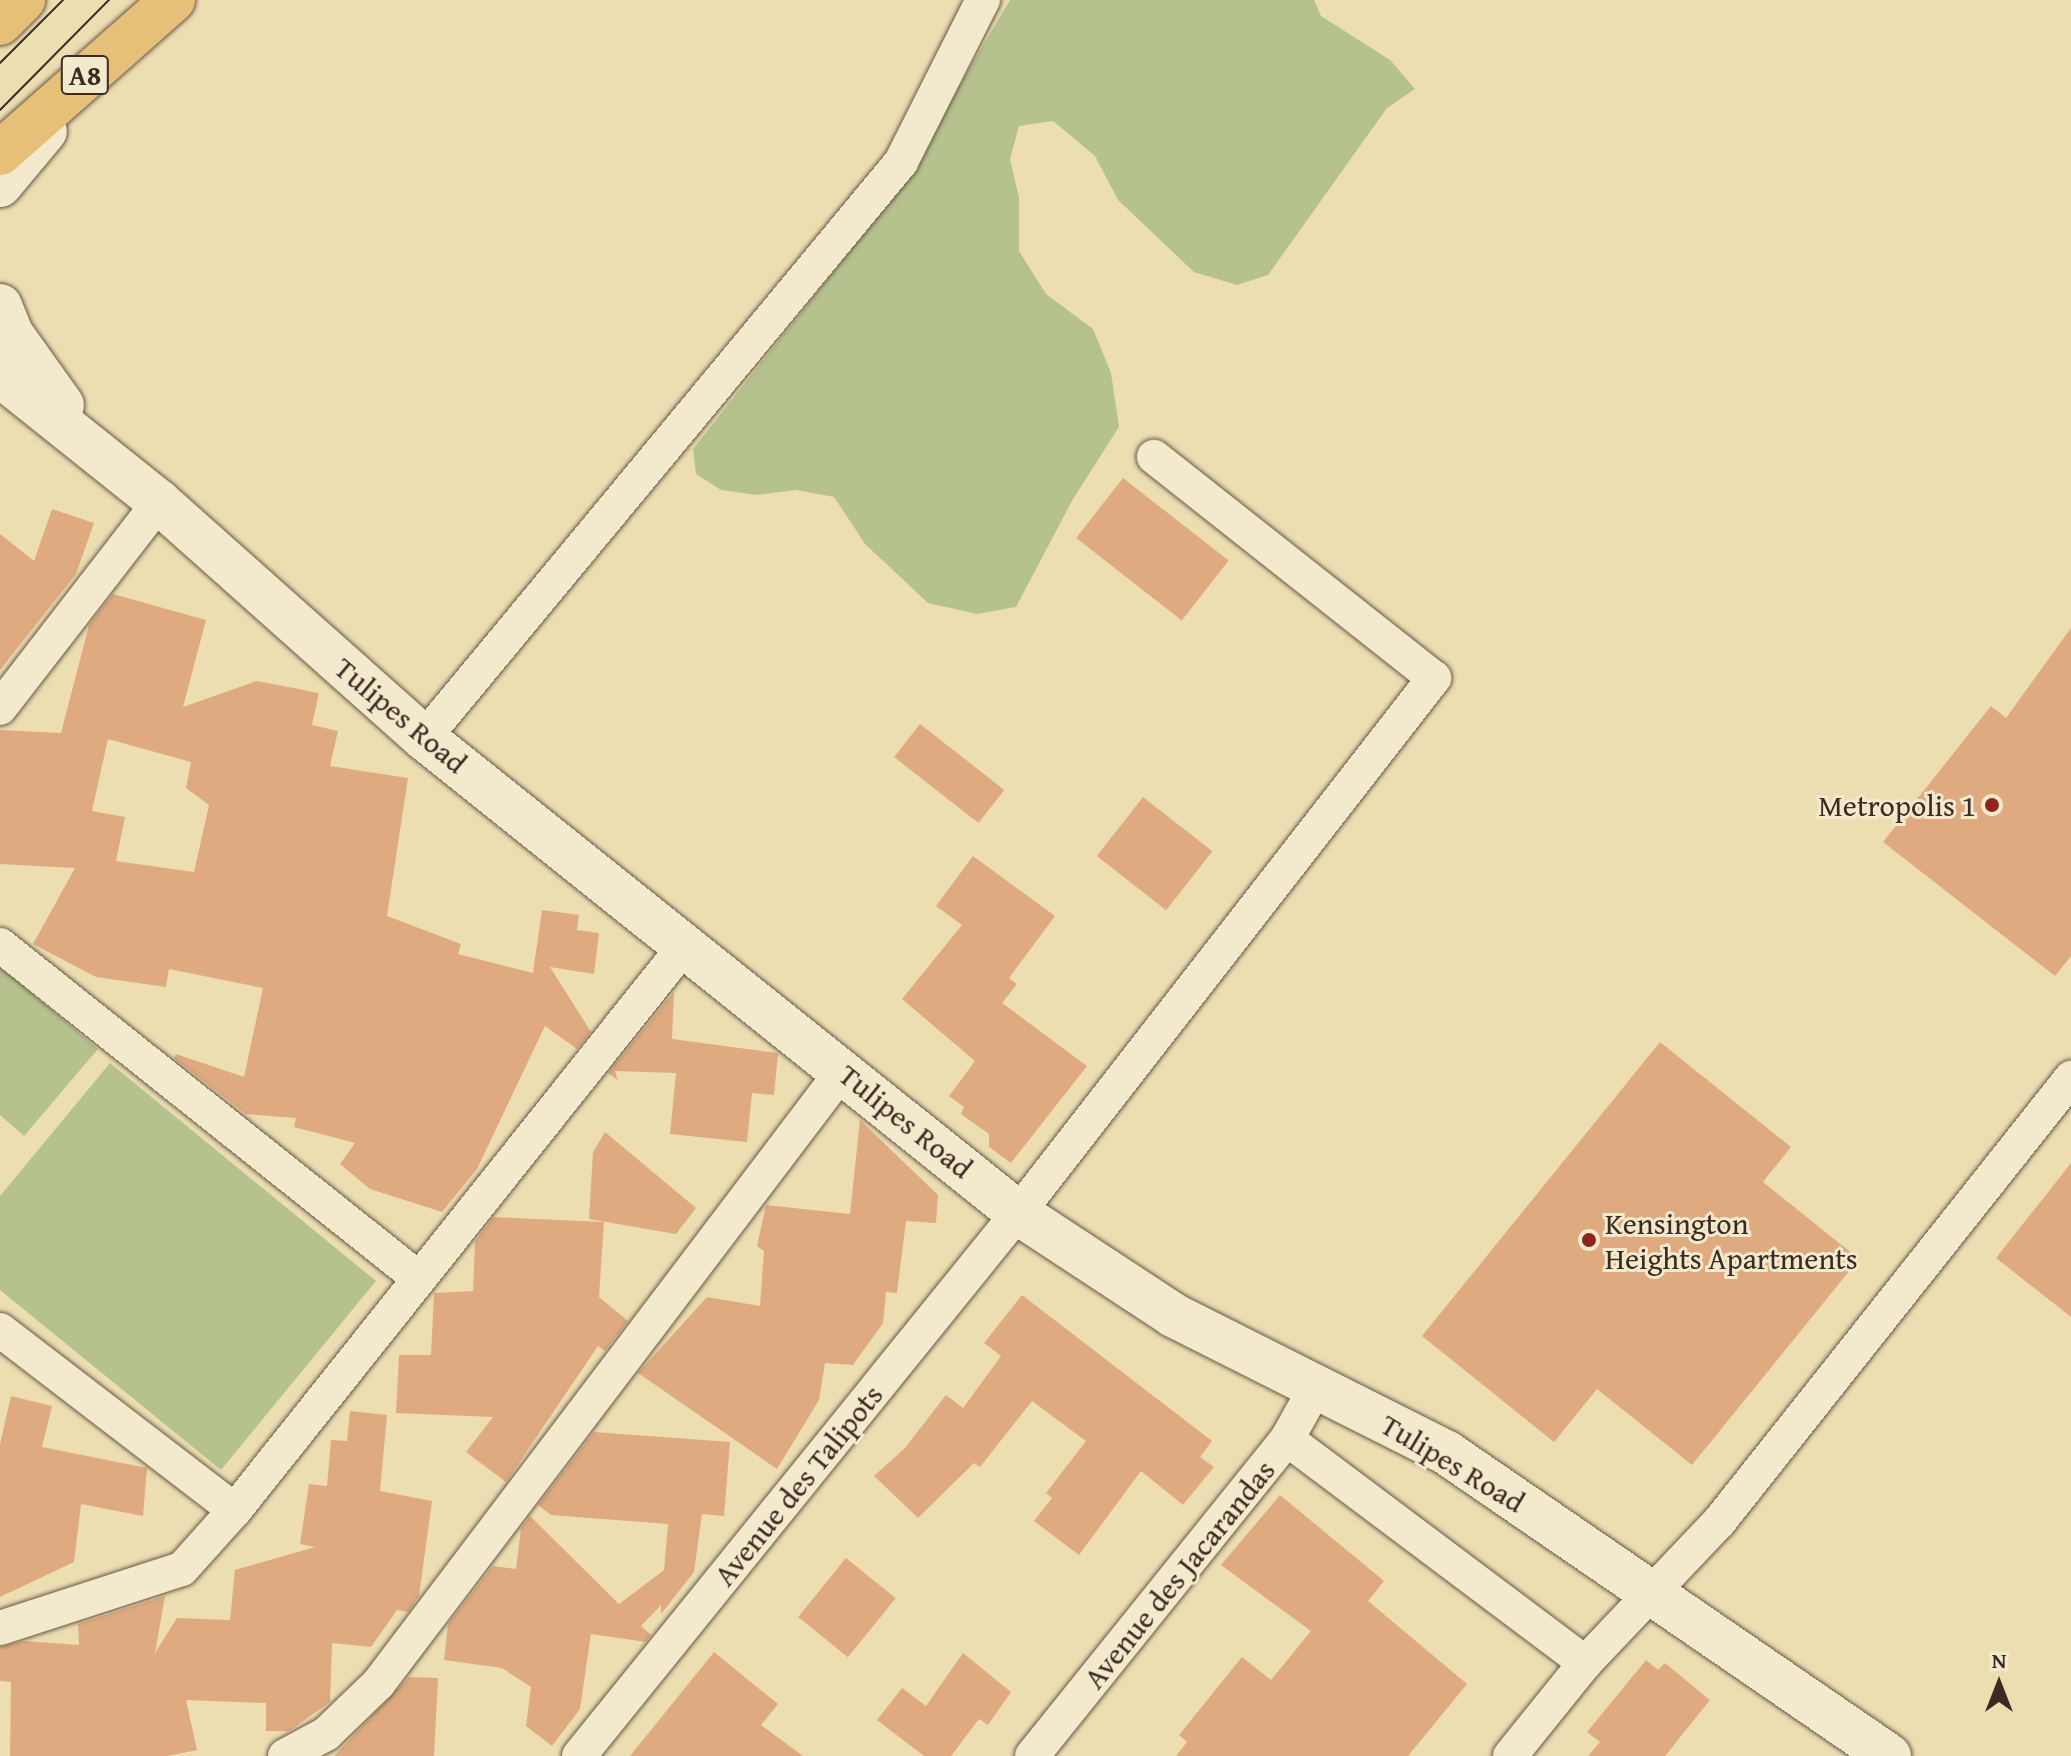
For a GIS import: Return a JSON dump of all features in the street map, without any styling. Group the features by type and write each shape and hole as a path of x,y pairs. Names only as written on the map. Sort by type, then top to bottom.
{"main road":[{"path":"0,23 23,0"},
{"name":"A8","path":"0,153 173,0"},
{"path":"0,185 7,171 68,107 93,69"},
{"path":"0,306 33,369 122,472"},
{"name":"Tulipes Road","path":"0,375 159,502 424,738 686,944 1018,1213 1173,1315 1447,1453 1889,1756"}],"street":[{"path":"424,738 901,162 983,0"},
{"name":"Avenue des Talipots","path":"579,1756 1018,1213 1434,678 1154,457"},
{"path":"0,708 159,502"},
{"path":"0,1628 182,1569 235,1510 417,1277 686,944"},
{"path":"0,945 417,1277"},
{"path":"285,1756 326,1734 378,1684 843,1070"},
{"path":"1510,1756 1585,1663 1650,1591 1719,1522 2071,1078"},
{"path":"0,1330 235,1510"},
{"name":"Avenue des Jacarandas","path":"1032,1756 1287,1439 1317,1385"},
{"path":"1287,1439 1585,1663"}],"green space":[{"path":"1010,0 1314,0 1321,16 1390,60 1415,89 1387,108 1268,275 1237,285 1194,272 1118,200 1095,156 1053,121 1019,126 1010,159 1019,198 1019,251 1046,294 1093,329 1111,373 1119,427 1073,499 1016,607 977,614 928,603 865,544 834,497 796,490 757,495 721,490 696,474 693,449 895,194"},
{"path":"0,967 98,1049 24,1136 0,1115"},
{"path":"110,1063 376,1281 221,1470 0,1290 0,1196"}],"building":[{"path":"1123,478 1229,560 1182,620 1076,538"},
{"path":"52,509 94,523 76,574 0,670 0,534 34,561"},
{"path":"113,594 206,620 183,707 257,681 319,693 312,725 338,731 330,766 408,778 387,916 461,944 458,954 533,973 542,910 579,915 577,930 599,933 594,974 550,967 591,1032 577,1049 545,1026 477,1169 442,1212 370,1189 340,1164 355,1143 294,1127 296,1118 246,1114 174,1058 176,1054 244,1077 263,988 169,969 166,987 96,977 33,944 75,868 0,864 0,730 61,733 89,625","holes":["108,739 191,762 186,788 209,805 194,872 116,861 125,817 92,811"]},
{"name":"Metropolis 1","path":"2071,628 2071,956 2055,976 1883,842 1991,706 2006,718"},
{"path":"920,724 1004,790 978,823 894,757"},
{"path":"1143,797 1212,851 1166,910 1097,856"},
{"path":"973,856 1055,916 1009,978 1017,984 1002,1003 1087,1066 1011,1163 989,1147 989,1134 961,1114 964,1107 949,1096 975,1061 902,999 962,925 936,906"},
{"path":"674,992 672,1039 778,1053 774,1095 752,1093 747,1142 670,1134 676,1073 615,1071 618,1080 608,1073"},
{"name":"Kensington Heights Apartments","path":"1660,1042 1791,1147 1763,1182 1859,1259 1692,1465 1597,1389 1554,1442 1422,1336"},
{"path":"860,1120 938,1195 936,1223 906,1221 897,1293 886,1292 883,1323 853,1365 825,1363 819,1400 777,1469 638,1373 707,1297 760,1306 764,1251 757,1246 766,1205 850,1214"},
{"path":"605,1132 696,1208 676,1234 589,1219 593,1152"},
{"path":"2071,1163 2071,1317 1996,1258"},
{"path":"494,1217 604,1222 599,1297 628,1321 605,1351 598,1346 506,1482 466,1452 493,1417 396,1413 399,1355 431,1355 434,1293 473,1291 475,1241"},
{"path":"1022,1295 1212,1441 1200,1457 1214,1467 1183,1505 1141,1471 1079,1555 1034,1521 1052,1498 1046,1493 1086,1441 1032,1401 980,1467 974,1463 918,1518 874,1476 905,1448 946,1395 963,1408 1001,1356 984,1343"},
{"path":"11,1396 52,1406 42,1447 147,1468 143,1516 81,1504 74,1562 0,1597 0,1444"},
{"path":"350,1411 387,1415 380,1491 432,1501 419,1596 408,1612 397,1610 371,1647 332,1643 330,1702 289,1731 266,1731 266,1703 186,1700 197,1750 168,1756 10,1756 11,1682 0,1681 0,1647 25,1641 79,1645 78,1624 165,1596 155,1653 177,1618 230,1620 235,1570 315,1547 300,1544 309,1484 327,1486 331,1440 347,1441"},
{"path":"594,1432 730,1442 724,1516 702,1514 694,1572 661,1614 661,1605 641,1626 651,1635 646,1642 591,1634 580,1709 552,1746 526,1726 531,1687 502,1668 444,1660 448,1624 493,1566 516,1569 521,1528 530,1516 619,1604 664,1570 668,1524 551,1515 538,1505"},
{"path":"1280,1495 1384,1581 1368,1601 1467,1684 1408,1756 1176,1756 1187,1742 1179,1735 1242,1657 1271,1680 1311,1631 1221,1565"},
{"path":"846,1558 896,1598 848,1657 798,1617"},
{"path":"714,1652 778,1704 761,1725 803,1756 630,1756"},
{"path":"963,1653 1011,1692 988,1725 979,1719 951,1756 924,1756 877,1720 902,1688 926,1706"},
{"path":"1646,1660 1658,1670 1665,1663 1710,1700 1665,1756 1588,1756 1600,1742 1587,1732"},
{"path":"409,1677 438,1678 434,1756 334,1756"}],"tram line":[{"path":"0,63 63,0"},
{"path":"0,110 109,0"}],"place":[{"name":"Metropolis 1","path":"1992,805"},
{"name":"Kensington Heights Apartments","path":"1589,1240"}]}
